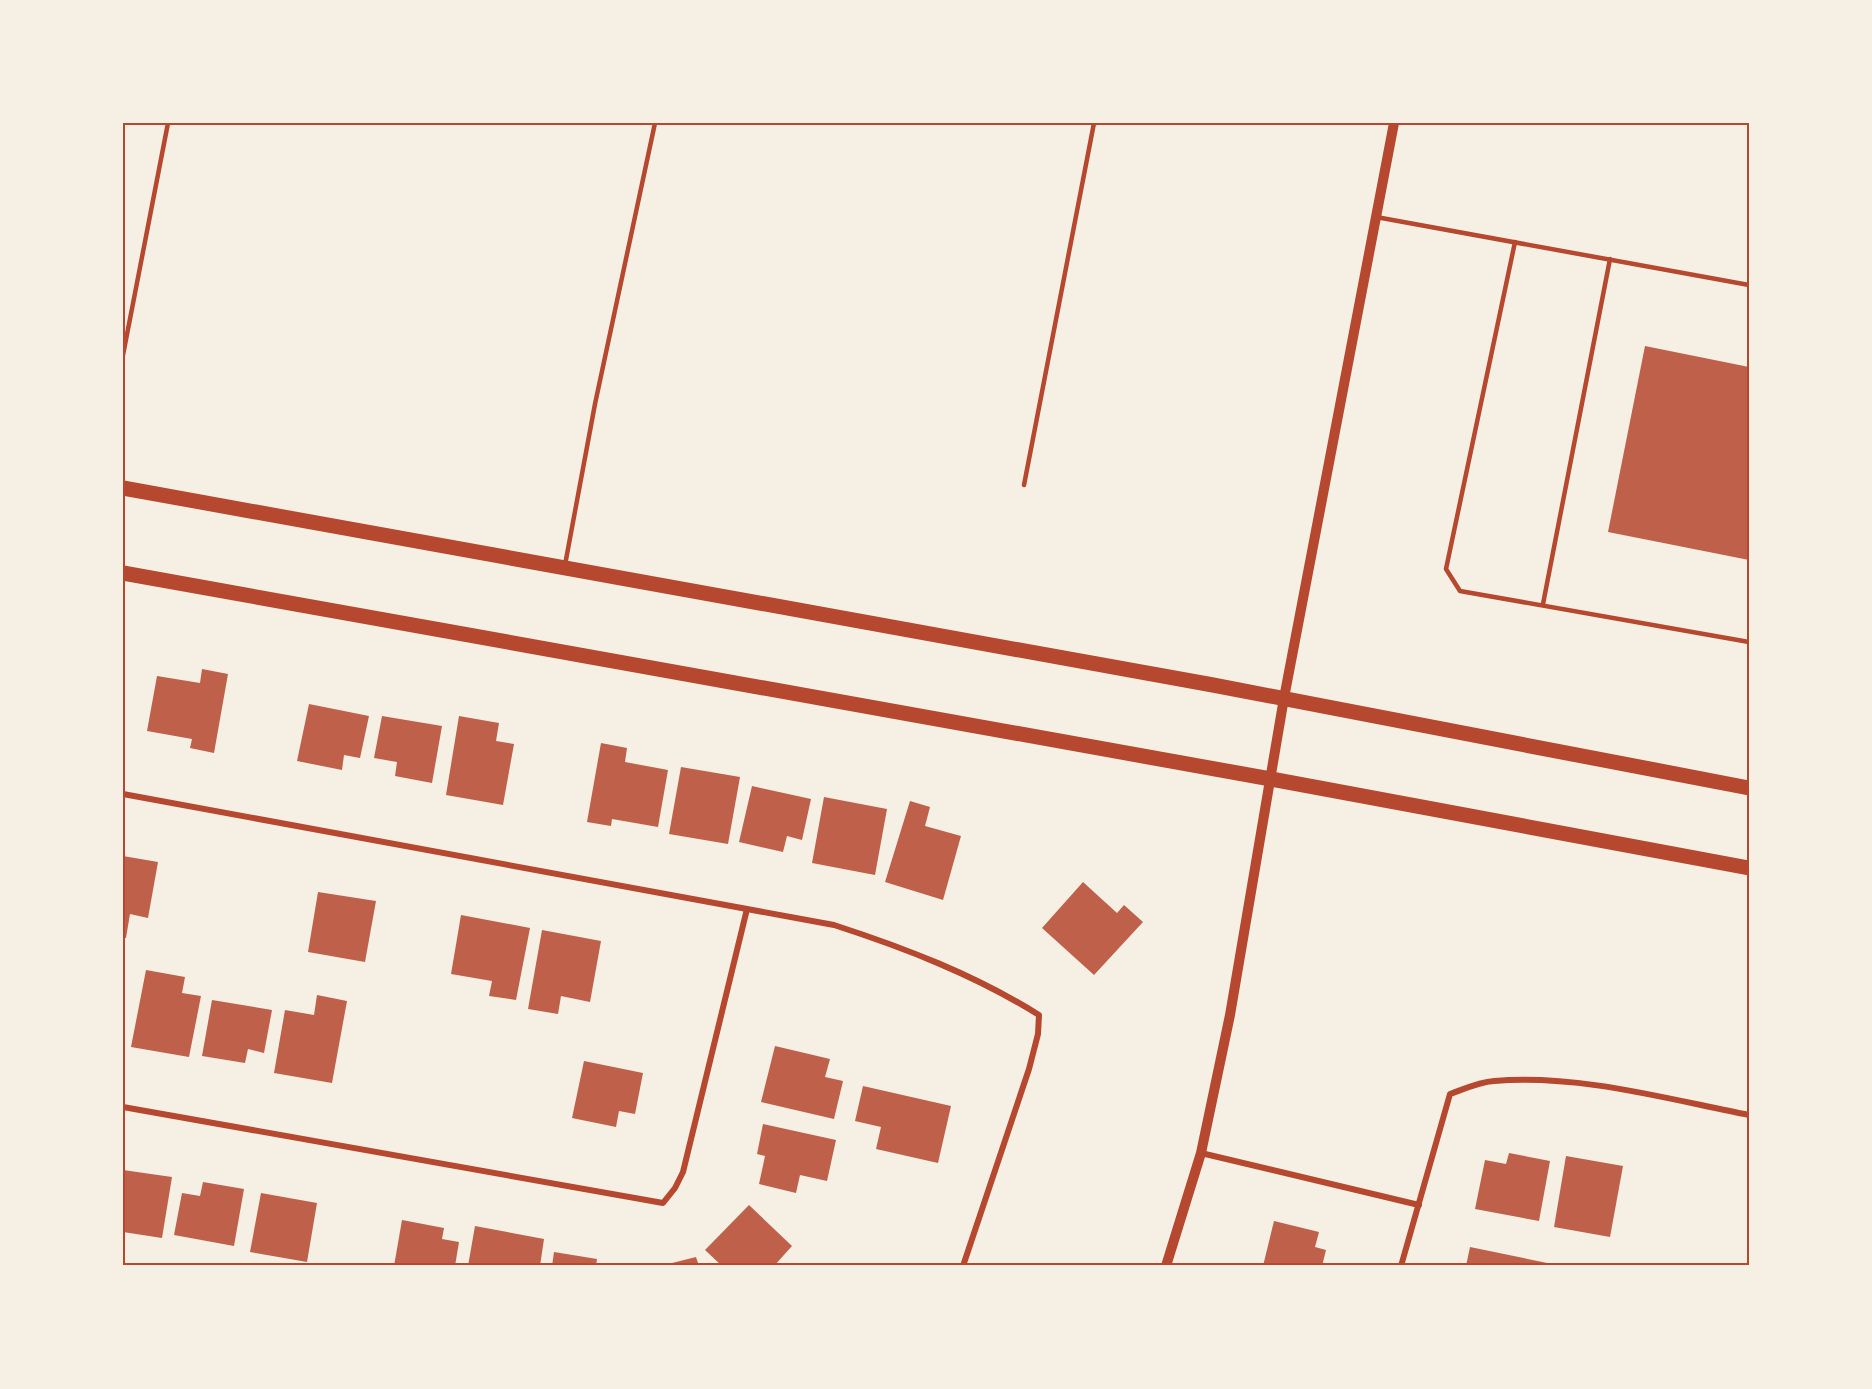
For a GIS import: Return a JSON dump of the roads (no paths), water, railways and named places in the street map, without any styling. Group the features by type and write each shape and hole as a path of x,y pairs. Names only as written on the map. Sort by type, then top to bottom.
{"main road":[{"path":"123,488 1284,698 1749,788"},
{"path":"123,573 1271,779 1749,868"}],"street":[{"path":"1166,1266 1202,1153 1230,1015 1284,698 1394,123"},
{"path":"123,794 834,925 878,939 1000,991 1038,1015 1038,1034 1029,1069 963,1266"},
{"path":"123,1107 663,1203 675,1188 683,1172 747,909"},
{"path":"1401,1266 1450,1094 1492,1081 1544,1081 1626,1091 1749,1115"},
{"path":"1202,1153 1419,1205"}],"lane":[{"path":"123,355 168,123"},
{"path":"564,568 595,404 655,123"},
{"path":"1024,485 1094,123"},
{"path":"1376,217 1749,285"},
{"path":"1515,242 1446,569 1460,591 1749,642"},
{"path":"1543,604 1610,259"}]}
